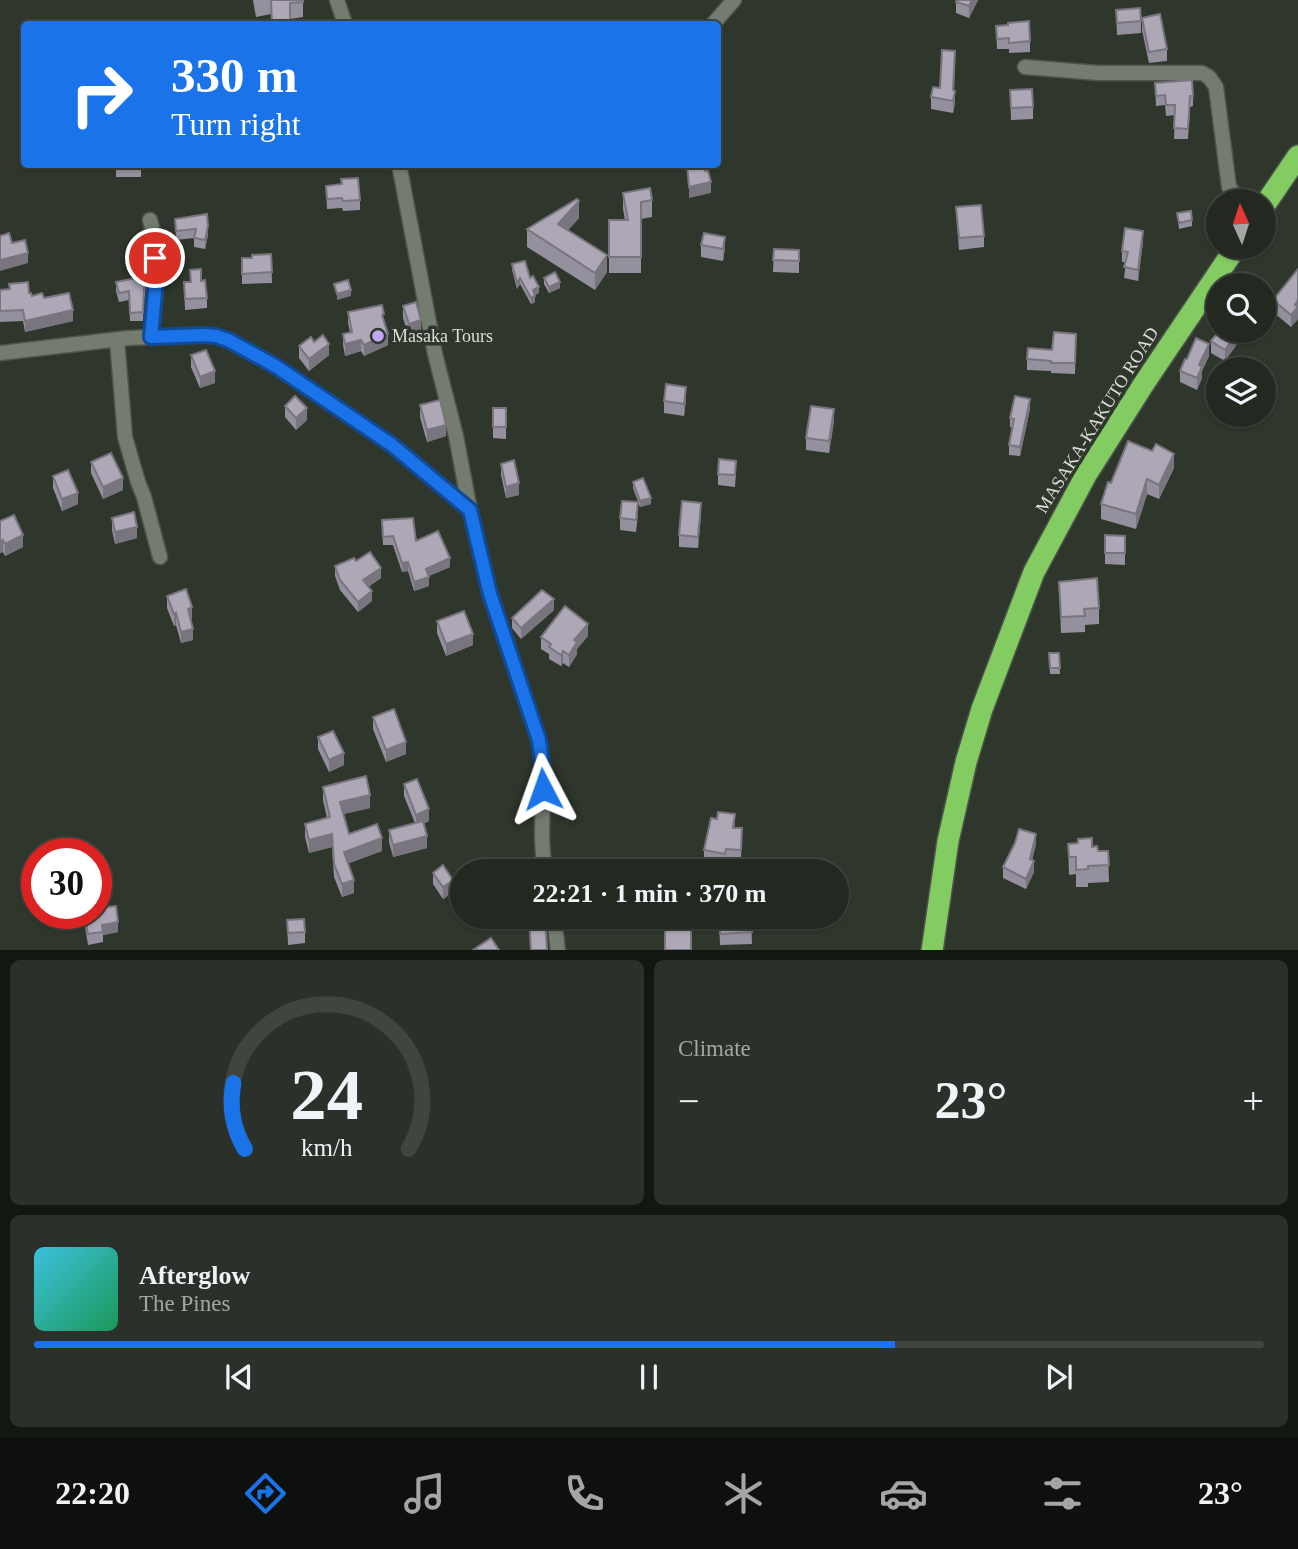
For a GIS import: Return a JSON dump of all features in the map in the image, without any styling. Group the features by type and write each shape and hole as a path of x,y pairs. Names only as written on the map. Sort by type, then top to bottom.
{"highway":[{"path":"1276,189 1298,156"},
{"name":"MASAKA-KAKUTO ROAD","path":"932,950 948,842 966,762 982,709 1034,572 1086,475 1228,259"}],"street":[{"path":"337,0 344,21"},
{"path":"716,21 734,0"},
{"path":"1025,67 1098,73 1202,74 1209,77 1216,87 1231,189"},
{"path":"400,168 426,313 490,594 539,740 543,770 544,859"},
{"path":"150,220 155,258 151,337"},
{"path":"0,353 151,337 203,335 228,340 277,367 392,445 470,510"},
{"path":"117,340 125,437 160,557"},
{"path":"555,929 558,950"}],"building":[{"path":"271,0 303,0 290,3 290,21 272,21"},
{"path":"972,0 969,6 956,2"},
{"path":"1140,8 1141,21 1117,23 1116,10"},
{"path":"1160,14 1167,49 1149,52 1142,18"},
{"path":"1029,21 1030,41 1009,43 1009,38 997,39 996,26"},
{"path":"942,50 955,51 953,101 931,97 933,87 940,88"},
{"path":"1192,80 1193,96 1190,96 1188,129 1174,128 1175,105 1166,105 1165,95 1156,96 1155,83"},
{"path":"1032,89 1033,107 1011,108 1010,90"},
{"path":"687,168 705,168 705,171 708,171 711,182 689,187"},
{"path":"358,178 360,200 327,199 326,186 342,184 341,179"},
{"path":"650,188 652,200 641,202 641,257 609,257 609,220 628,220 623,193"},
{"path":"577,199 579,201 558,224 607,255 595,273 527,229"},
{"path":"981,205 984,236 959,238 956,207"},
{"path":"1191,211 1192,220 1179,223 1177,213"},
{"path":"207,214 205,240 194,238 196,229 176,231 175,219"},
{"path":"1125,228 1143,231 1138,270 1124,267 1128,252 1122,251"},
{"path":"9,233 12,243 25,240 28,253 0,260 0,236"},
{"path":"704,233 725,237 723,249 701,245"},
{"path":"774,249 799,250 799,261 773,260"},
{"path":"271,254 272,272 242,274 242,258"},
{"path":"525,261 530,278 533,276 539,287 533,290 535,296 531,298 520,278 517,283 512,264"},
{"path":"201,269 201,281 205,280 207,298 185,299 184,282 191,282 190,270"},
{"path":"1298,269 1298,300 1295,305 1298,307 1291,315 1276,302 1276,296"},
{"path":"555,272 560,282 549,287 544,278"},
{"path":"146,276 143,312 130,313 129,291 119,293 116,282"},
{"path":"348,280 351,290 337,294 334,284"},
{"path":"28,282 32,296 42,293 44,298 69,293 73,310 25,321 23,310 0,311 0,290 10,289 9,284"},
{"path":"416,302 421,320 409,324 403,306"},
{"path":"382,305 388,334 364,345 361,340 345,344 343,334 352,332 348,312"},
{"path":"1054,332 1076,334 1075,363 1027,359 1028,348 1052,350"},
{"path":"323,335 329,344 309,359 299,346 311,337 314,342"},
{"path":"1196,338 1209,344 1199,365 1202,367 1197,378 1180,371"},
{"path":"1214,343 1230,343 1225,350"},
{"path":"206,350 215,371 200,377 191,355"},
{"path":"666,384 686,387 684,404 664,401"},
{"path":"295,396 307,408 296,418 285,406"},
{"path":"1015,396 1030,399 1020,447 1009,445 1014,419 1010,418"},
{"path":"440,400 446,425 427,430 420,405"},
{"path":"811,406 834,409 829,441 806,438"},
{"path":"493,408 506,408 506,427 493,427"},
{"path":"1128,441 1152,451 1156,444 1174,454 1159,485 1147,479 1136,514 1101,504 1108,482 1111,483"},
{"path":"111,453 123,478 103,487 91,462"},
{"path":"719,459 736,461 735,475 718,474"},
{"path":"514,460 519,483 506,487 501,464"},
{"path":"68,470 78,493 62,499 53,476"},
{"path":"643,478 651,498 640,501 633,482"},
{"path":"622,501 638,502 636,520 620,518"},
{"path":"682,501 701,503 698,537 679,535"},
{"path":"134,512 137,527 115,532 112,518"},
{"path":"14,515 23,535 5,544 3,540 0,542 0,521"},
{"path":"413,518 416,541 438,531 450,558 426,569 429,577 414,582 408,562 402,563 393,536 383,537 382,520"},
{"path":"1105,535 1125,536 1125,553 1105,553"},
{"path":"370,552 381,568 363,580 372,591 358,602 340,580 335,566 354,558 356,561"},
{"path":"1097,578 1099,608 1084,609 1085,616 1061,617 1059,582"},
{"path":"186,589 192,607 188,609 193,629 181,632 176,613 174,614 167,596"},
{"path":"542,590 554,599 521,628 512,618"},
{"path":"565,606 588,624 574,640 577,642 569,655 563,651 561,655 541,637"},
{"path":"464,611 473,634 446,644 437,621"},
{"path":"1049,653 1059,653 1060,668 1050,668"},
{"path":"394,709 406,742 386,750 373,717"},
{"path":"333,731 344,753 329,760 318,737"},
{"path":"366,776 370,795 340,802 349,834 377,824 382,838 344,852 354,880 342,884 334,864 332,834 309,840 305,824 330,817 323,787"},
{"path":"417,779 429,809 416,815 404,784"},
{"path":"718,812 735,814 733,828 742,828 741,850 726,849 725,854 704,850 711,818 717,819"},
{"path":"423,821 427,836 393,845 389,830"},
{"path":"1019,829 1036,834 1030,859 1034,861 1026,879 1003,867"},
{"path":"1092,838 1092,847 1097,846 1098,851 1108,851 1109,865 1088,866 1088,869 1076,870 1076,857 1069,857 1068,844 1078,843 1078,839"},
{"path":"443,865 450,876 450,882 443,887 433,873"},
{"path":"112,906 116,906 118,922 112,923"},
{"path":"304,919 305,932 288,933 287,920"},
{"path":"87,929 103,929 103,932 88,934"},
{"path":"530,929 546,929 547,950 531,950"},
{"path":"665,929 691,929 691,950 665,950"},
{"path":"720,929 752,929 752,932 720,934"},
{"path":"491,938 499,950 473,950"}],"place":[{"name":"Masaka Tours","path":"378,336"}],"route":[{"path":"155,258 151,337 203,335 228,340 277,367 392,445 470,510 490,594 539,740 543,789"}]}
